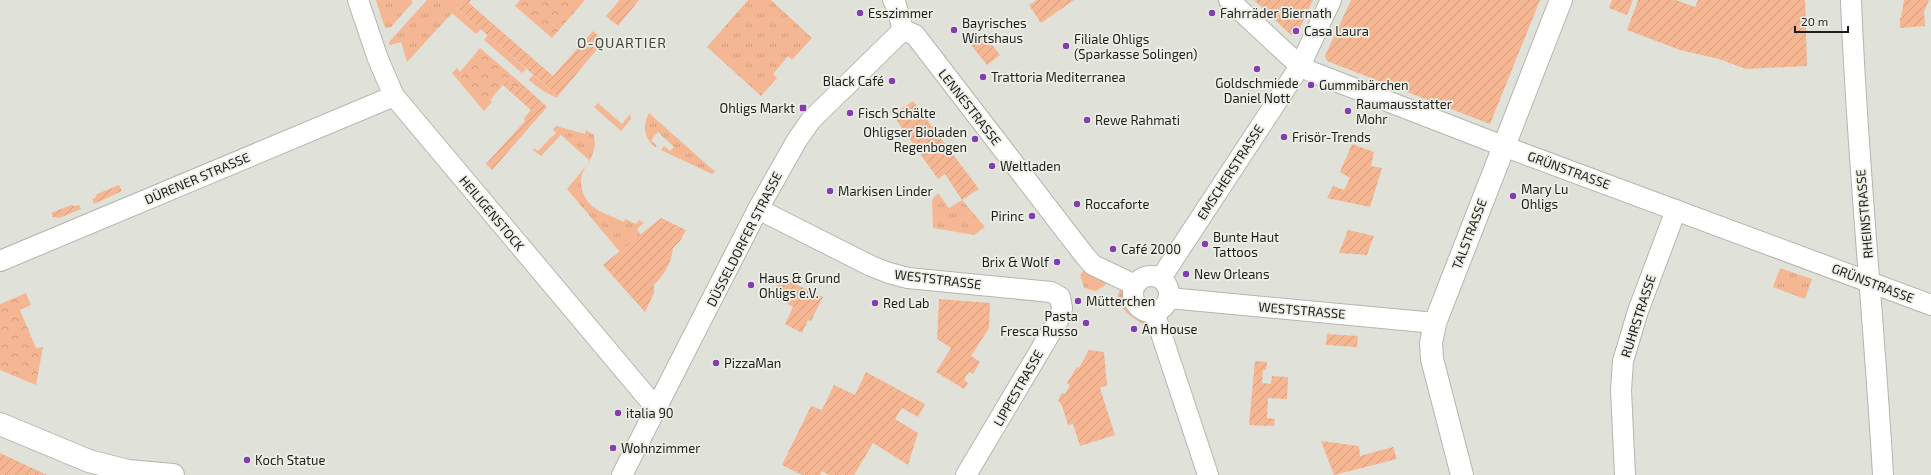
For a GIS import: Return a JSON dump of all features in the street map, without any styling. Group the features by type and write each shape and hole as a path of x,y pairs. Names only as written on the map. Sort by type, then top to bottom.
{"main road":[{"name":"TALSTRASSE","path":"1462,475 1432,359 1431,343 1435,323 1561,0"},
{"path":"0,424 89,461 128,471 173,475"}],"street":[{"name":"HEILIGENSTOCK","path":"358,0 378,59 394,96 656,408"},
{"path":"893,0 903,30"},
{"name":"GRÜNSTRASSE","path":"1229,0 1300,66 1503,146 1931,305"},
{"name":"EMSCHERSTRASSE","path":"1161,278 1300,66 1331,0"},
{"name":"RHEINSTRASSE","path":"1851,0 1859,154 1865,240 1870,283 1883,475"},
{"name":"DÜSSELDORFER STRASSE","path":"622,475 758,209 797,140 811,120 903,30"},
{"name":"LENNESTRASSE","path":"903,30 915,35 1085,256 1093,264 1135,284"},
{"name":"DÜRENER STRASSE","path":"0,261 394,96"},
{"name":"WESTSTRASSE","path":"758,209 871,266 889,273 908,278 1051,292 1060,297"},
{"name":"RUHRSTRASSE","path":"1624,475 1621,390 1623,361 1638,311 1676,210"},
{"path":"1146,276 1156,276 1161,278 1168,286 1169,298 1164,307 1154,312 1144,311 1135,303 1133,297 1135,284 1146,276"},
{"name":"LIPPESTRASSE","path":"966,475 1060,317 1062,308 1060,297"},
{"name":"WESTSTRASSE","path":"1169,298 1435,323"},
{"path":"1154,312 1208,475"}],"green space":[{"path":"376,0 411,0 413,2 391,27 385,28"},
{"path":"427,0 462,0 456,8 481,29 476,34 452,13 407,62 401,42 390,45 389,42"},
{"path":"462,0 471,0 469,3 553,76 593,31 604,41 558,96 456,8"},
{"path":"520,0 585,0 552,38 515,6"},
{"path":"620,0 639,0 618,26 606,16"},
{"path":"748,0 771,0 812,38 792,60 788,56 773,74 777,78 761,96 707,47"},
{"path":"1037,0 1074,0 1041,23 1029,5"},
{"path":"1254,0 1313,0 1298,32 1291,35"},
{"path":"1351,0 1540,0 1490,124 1327,61 1325,56"},
{"path":"1612,0 1633,0 1627,15 1609,8"},
{"path":"1638,0 1676,0 1695,7 1698,0 1805,0 1807,66 1746,69 1719,59 1680,50 1627,30"},
{"path":"1904,0 1929,0 1924,12 1925,26 1900,28 1900,18"},
{"path":"984,34 1000,55 987,65 971,45"},
{"path":"488,35 526,69 522,73 484,40"},
{"path":"480,48 523,85 518,91 505,80 489,99 492,102 484,111 452,73 457,68 460,72"},
{"path":"533,75 558,96 557,98 543,91 529,80"},
{"path":"505,80 518,91 523,85 547,107 492,170 486,164 525,121 524,118 531,110 503,85 490,100 489,99"},
{"path":"913,101 979,189 962,200 945,174 938,179 890,111 896,106 900,110"},
{"path":"598,103 622,124 630,114 631,119 621,131 594,107"},
{"path":"649,113 713,170 716,171 712,174 661,150 664,146 670,151 674,147 658,132 651,140 657,146 655,147 648,140 645,132 645,123"},
{"path":"556,126 585,134 586,130 594,135 594,149 589,160 561,135 541,156 533,150 534,148 538,151 556,133 553,129"},
{"path":"1352,144 1374,152 1371,166 1382,168 1370,207 1327,198 1333,186 1344,190 1350,178 1340,172"},
{"path":"587,165 581,182 585,197 589,203 594,208 624,222 625,219 636,224 639,220 644,223 637,229 641,235 620,252 567,189"},
{"path":"119,185 122,191 94,204 92,199 95,198 97,194"},
{"path":"938,193 949,208 962,200 985,227 974,235 933,228 932,200"},
{"path":"71,205 79,205 81,209 59,218 53,217 51,213"},
{"path":"661,218 686,230 680,241 673,248 667,268 654,285 654,293 645,312 603,265"},
{"path":"1348,230 1374,236 1367,255 1339,253"},
{"path":"1780,268 1812,279 1805,299 1773,287"},
{"path":"1085,269 1107,282 1096,291 1084,288 1080,275"},
{"path":"778,276 823,297 811,321 808,320 802,333 785,324 793,307 772,295 779,282 776,280"},
{"path":"1122,286 1128,290 1131,305 1141,316 1150,322 1152,328 1135,319 1120,305 1118,297"},
{"path":"26,293 31,305 20,310 36,348 43,347 36,385 0,370 0,304"},
{"path":"939,299 990,303 989,328 971,356 980,362 973,374 969,372 964,380 968,383 964,389 936,372 951,348 937,339"},
{"path":"1327,334 1358,336 1357,347 1326,345"},
{"path":"1089,350 1104,352 1107,385 1100,388 1115,435 1080,446 1073,424 1068,425 1062,406 1058,400 1062,393 1065,394 1070,385 1067,383 1077,367 1079,368"},
{"path":"1255,361 1267,362 1266,370 1263,370 1262,383 1271,384 1272,376 1288,377 1287,399 1268,398 1267,418 1275,419 1274,426 1249,425"},
{"path":"866,372 925,404 918,417 902,408 895,419 918,433 908,465 873,443 854,475 829,475 822,471 820,475 802,475 782,465 811,406 822,410 834,385 855,395"},
{"path":"1321,441 1359,446 1360,456 1393,447 1397,459 1334,475"},
{"path":"0,453 47,475 0,475"}],"place":[{"name":"Esszimmer","path":"860,13"},
{"name":"Fahrräder Biernath","path":"1212,13"},
{"name":"Bayrisches Wirtshaus","path":"954,30"},
{"name":"Casa Laura","path":"1296,31"},
{"name":"Filiale Ohligs (Sparkasse Solingen)","path":"1066,46"},
{"name":"Goldschmiede Daniel Nott","path":"1257,69"},
{"name":"Trattoria Mediterranea","path":"983,77"},
{"name":"Black Café","path":"892,81"},
{"name":"Gummibärchen","path":"1311,85"},
{"name":"Ohligs Markt","path":"803,108"},
{"name":"Raumausstatter Mohr","path":"1348,111"},
{"name":"Fisch Schälte","path":"850,113"},
{"name":"Rewe Rahmati","path":"1087,120"},
{"name":"Frisör-Trends","path":"1284,137"},
{"name":"Ohligser Bioladen Regenbogen","path":"975,139"},
{"name":"Weltladen","path":"992,166"},
{"name":"Markisen Linder","path":"830,191"},
{"name":"Mary Lu Ohligs","path":"1513,196"},
{"name":"Roccaforte","path":"1077,204"},
{"name":"Pirinc","path":"1032,216"},
{"name":"Bunte Haut Tattoos","path":"1205,244"},
{"name":"Café 2000","path":"1113,249"},
{"name":"Brix & Wolf","path":"1057,262"},
{"name":"New Orleans","path":"1186,274"},
{"name":"Haus & Grund Ohligs e.V.","path":"751,285"},
{"name":"Mütterchen","path":"1078,301"},
{"name":"Red Lab","path":"875,303"},
{"name":"Pasta Fresca Russo","path":"1086,323"},
{"name":"An House","path":"1134,329"},
{"name":"PizzaMan","path":"716,363"},
{"name":"italia 90","path":"618,413"},
{"name":"Wohnzimmer","path":"613,448"},
{"name":"Koch Statue","path":"247,460"}],"district":[{"name":"O-QUARTIER","path":"622,43"}]}
